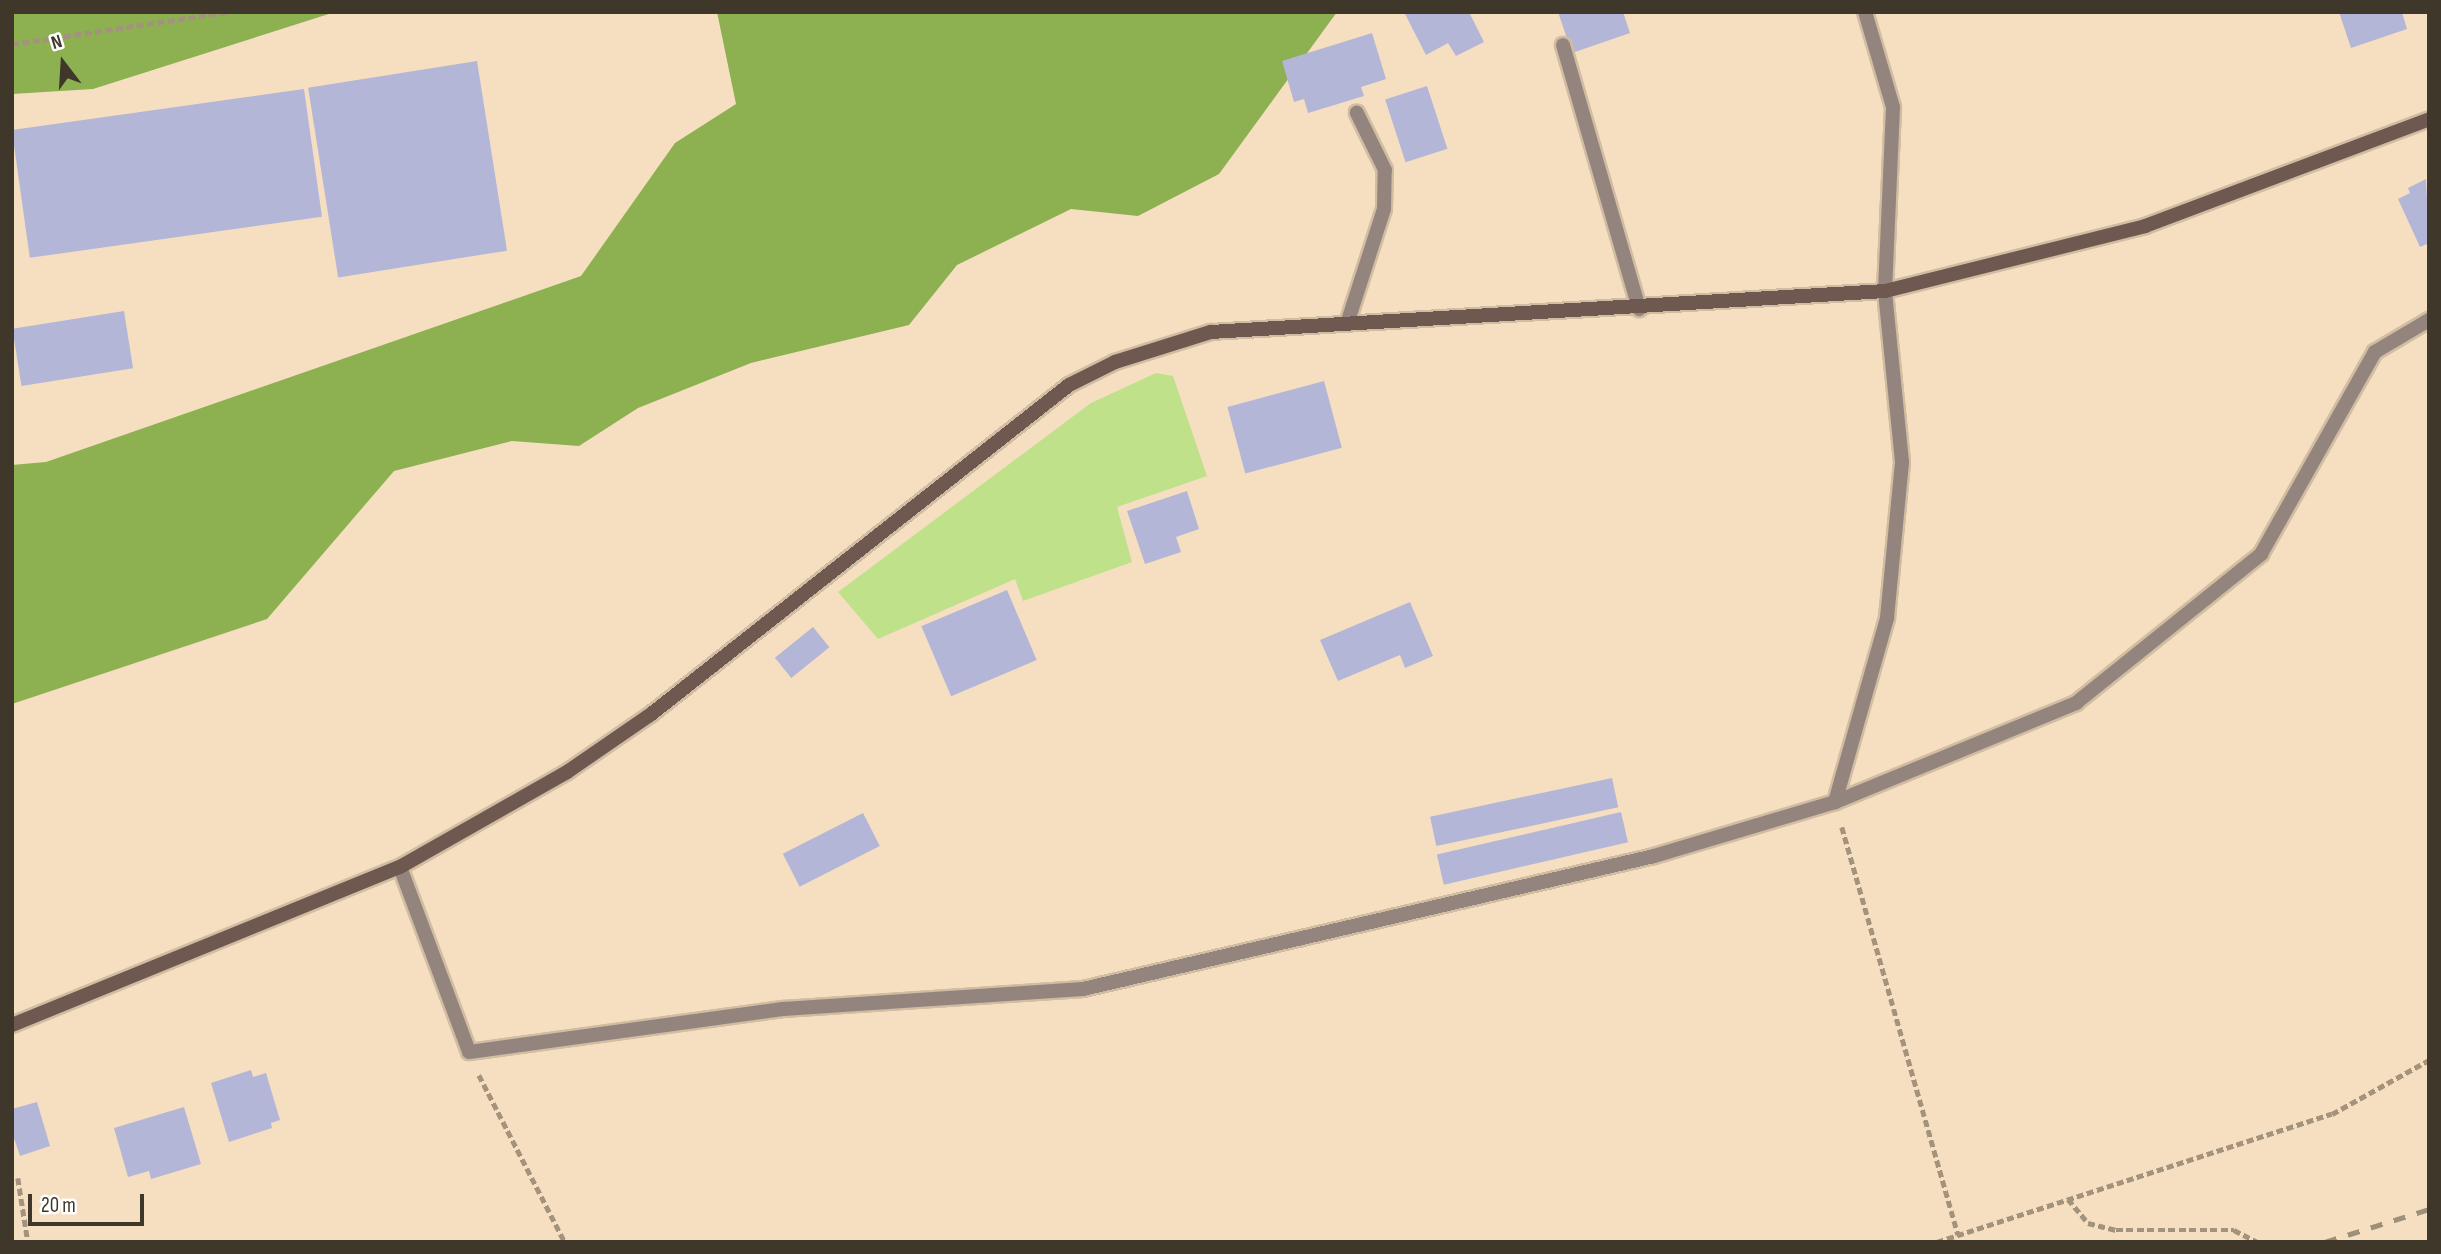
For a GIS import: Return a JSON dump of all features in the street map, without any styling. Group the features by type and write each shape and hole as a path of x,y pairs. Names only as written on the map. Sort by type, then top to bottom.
{"street":[{"path":"1835,802 1887,618 1902,462 1885,291 1893,107 1865,12"},
{"path":"1563,45 1639,309"},
{"path":"1347,324 1384,209 1384,170 1357,113"},
{"path":"12,1025 400,867 567,772 650,715 1069,385 1115,362 1211,332 1639,309 1885,291 2146,226 2429,119"},
{"path":"400,867 468,1052 783,1009 1083,989 1654,856 1835,802 2076,703 2261,554 2375,352 2429,320"}],"path":[{"path":"12,44 227,12"},
{"path":"1835,802 1958,1235"},
{"path":"468,1052 565,1242"},
{"path":"1937,1242 2332,1114 2429,1060"},
{"path":"18,1178 28,1242"},
{"path":"2068,1199 2088,1223 2107,1228 2234,1230 2259,1242"}],"green space":[{"path":"12,12 335,12 93,89 12,94"},
{"path":"717,12 1337,12 1219,174 1138,216 1071,209 957,265 909,325 751,363 638,408 579,446 512,441 394,471 267,619 12,704 12,465 46,462 581,276 675,143 736,104"},
{"path":"1156,373 1173,376 1207,476 1117,507 1132,562 1023,601 1015,579 878,639 838,592 1091,403"}],"building":[{"path":"1404,12 1469,12 1484,42 1456,56 1448,43 1426,55"},
{"path":"1558,12 1623,12 1630,33 1572,53"},
{"path":"2339,12 2402,12 2407,29 2351,48"},
{"path":"1372,33 1386,79 1361,87 1364,96 1308,113 1304,99 1294,102 1282,61"},
{"path":"477,61 507,251 338,277 308,88"},
{"path":"1427,86 1447,149 1406,162 1385,100"},
{"path":"304,89 322,217 30,258 12,130"},
{"path":"2426,179 2429,243 2420,247 2398,199 2410,193 2408,188"},
{"path":"124,311 133,368 21,386 12,329"},
{"path":"1324,381 1342,448 1245,474 1227,407"},
{"path":"1187,491 1199,529 1176,537 1181,552 1145,564 1127,511"},
{"path":"1007,590 1037,660 951,696 921,626"},
{"path":"1410,602 1433,656 1405,668 1400,655 1338,681 1320,640"},
{"path":"813,627 829,647 791,678 775,658"},
{"path":"1612,778 1618,807 1436,846 1430,817"},
{"path":"1621,812 1628,842 1444,885 1437,855"},
{"path":"863,813 880,846 800,887 783,854"},
{"path":"251,1070 253,1077 266,1073 280,1120 271,1123 272,1128 229,1142 211,1083"},
{"path":"37,1102 50,1146 20,1156 12,1132 12,1109"},
{"path":"184,1107 201,1164 151,1179 149,1171 128,1177 114,1128"}],"railway":[{"path":"2325,1242 2429,1209"}]}
